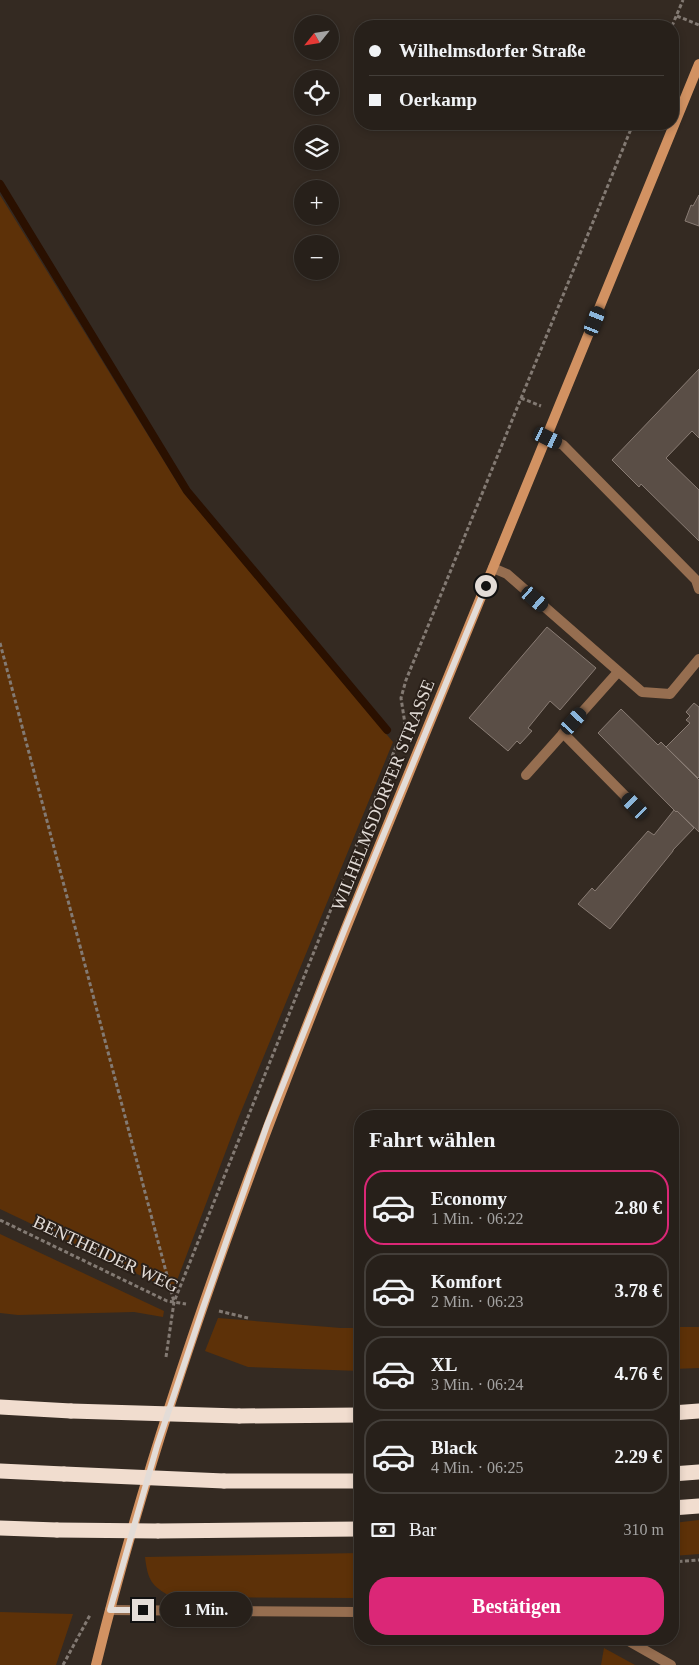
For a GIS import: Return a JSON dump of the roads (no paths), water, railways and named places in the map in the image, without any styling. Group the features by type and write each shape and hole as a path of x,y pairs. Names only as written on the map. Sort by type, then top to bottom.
{"highway":[{"path":"0,1407 238,1416 354,1415"},
{"path":"679,1412 699,1411"},
{"path":"0,1471 224,1480 354,1481"},
{"path":"679,1473 699,1472"},
{"path":"679,1507 699,1506"},
{"path":"0,1528 212,1531 354,1529"}],"street":[{"name":"WILHELMSDORFER STRASSE","path":"679,114 699,64"},
{"name":"WILHELMSDORFER STRASSE","path":"96,1665 157,1446 203,1308 271,1116 350,917 548,438 672,130"},
{"path":"548,438 563,445 696,580 699,589"},
{"path":"493,568 507,574 642,692 670,694 699,659"},
{"path":"526,775 618,672"},
{"path":"563,733 635,806"},
{"path":"110,1610 354,1612"},
{"path":"636,1645 672,1665"}],"waterway":[{"path":"0,184 187,491 387,730"}]}
